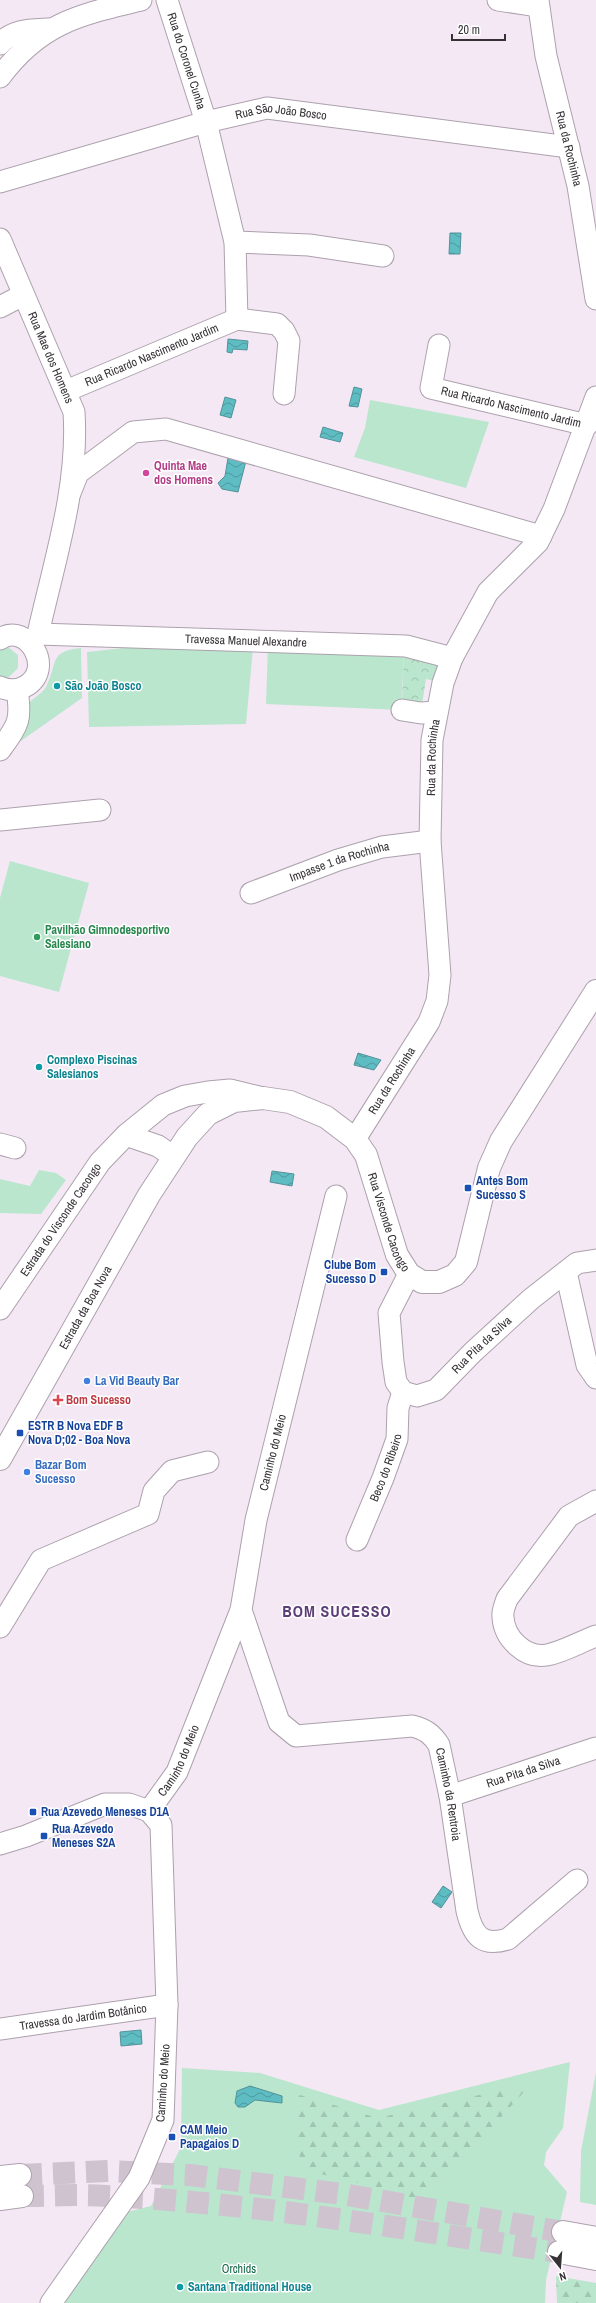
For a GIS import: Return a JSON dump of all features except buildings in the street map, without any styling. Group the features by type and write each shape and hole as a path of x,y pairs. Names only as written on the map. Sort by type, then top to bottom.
{"main road":[{"name":"Rua Visconde Cacongo","path":"174,1157 186,1137 208,1114 234,1101 263,1098 290,1102 326,1117 355,1139 366,1155 397,1255 409,1274 422,1282 439,1282 455,1275 466,1262 489,1168 501,1141 596,991"},
{"name":"Estrada da Boa Nova","path":"0,1459 149,1195 174,1157"},
{"path":"0,2199 22,2196"},
{"path":"596,2238 561,2242 596,2259"}],"street":[{"path":"0,77 16,55 49,29 92,12 140,0"},
{"name":"Rua do Coronel Cunha","path":"167,0 206,122"},
{"path":"498,0 538,3"},
{"name":"Rua da Rochinha","path":"538,3 546,56 569,147 596,299"},
{"path":"0,44 4,39 20,31 49,29"},
{"name":"Rua São João Bosco","path":"0,182 206,122 267,108 569,147"},
{"path":"206,122 235,242 237,319"},
{"name":"Rua Mae dos Homens","path":"0,239 74,412 75,433 70,493 34,639"},
{"path":"235,242 309,245 383,256"},
{"path":"0,306 23,295"},
{"name":"Rua Ricardo Nascimento Jardim","path":"66,391 237,319 277,324 284,331 289,341 284,394"},
{"name":"Rua Ricardo Nascimento Jardim","path":"439,345 431,388 587,425"},
{"name":"Rua da Rochinha","path":"355,1139 429,1022 438,1001 440,975 430,841 432,740 436,712 443,683 452,658 488,592 538,542 587,425 596,397"},
{"path":"70,493 78,473 133,432 166,429 541,536"},
{"name":"Travessa Manuel Alexandre","path":"0,639 18,636 34,639 406,646 452,658"},
{"path":"0,750 18,722 20,712 8,689 30,683 38,671 38,656 34,639"},
{"path":"402,710 421,713 436,712"},
{"path":"0,820 100,810"},
{"name":"Impasse 1 da Rochinha","path":"251,892 345,858 382,847 430,841"},
{"name":"Estrada do Visconde Cacongo","path":"0,1308 100,1162 126,1135 163,1105 185,1096 230,1090 263,1098"},
{"path":"126,1135 158,1146 174,1157"},
{"name":"Caminho do Meio","path":"51,2303 128,2196 148,2159 163,2120 167,2005 163,1845 161,1825 149,1811 177,1772 241,1610 256,1520 336,1196"},
{"name":"Rua Pita da Silva","path":"403,1392 417,1396 436,1390 473,1352 531,1299 577,1263 596,1260"},
{"path":"566,1272 587,1365 596,1378"},
{"path":"403,1392 396,1382 393,1362 390,1313 409,1274"},
{"name":"Beco do Ribeiro","path":"357,1540 383,1478 397,1439 398,1408 403,1392"},
{"path":"0,1626 41,1560 148,1514 154,1491 172,1471 208,1462"},
{"path":"596,1501 569,1516 507,1599 502,1615 503,1624 512,1641 527,1652 537,1655 546,1655 596,1636"},
{"name":"Caminho da Rentroia","path":"241,1610 279,1722 296,1736 412,1726 423,1728 430,1733 439,1745 450,1796 467,1912 470,1926 476,1936 487,1942 497,1943 508,1939 577,1880"},
{"name":"Rua Pita da Silva","path":"450,1796 596,1748"},
{"path":"0,1844 26,1836 105,1804 129,1804 149,1811"},
{"name":"Travessa do Jardim Botânico","path":"0,2029 167,2005"}],"green space":[{"path":"370,400 489,422 466,488 354,457 365,428"},
{"path":"268,646 404,652 401,710 266,704"},
{"path":"0,647 8,647 18,655 18,668 9,677 0,677"},
{"path":"133,647 253,648 246,724 89,727 87,652"},
{"path":"81,648 82,698 18,743 26,707 46,687 56,660 63,652"},
{"path":"404,652 439,660 439,682 426,679 422,704 402,701"},
{"name":"Pavilhão Gimnodesportivo Salesiano","path":"10,861 89,883 59,992 0,976 0,898"},
{"path":"39,1170 56,1173 66,1180 41,1214 0,1213 0,1179 30,1186"},
{"name":"Orchids","path":"570,2062 563,2128 546,2152 544,2165 567,2192 546,2280 545,2303 61,2303 127,2212 151,2206 181,2147 182,2068 260,2073 379,2110"},
{"path":"596,2072 596,2205 580,2202 581,2151"},
{"path":"532,2083 442,2182 416,2201 349,2180 301,2170 293,2093 378,2118"},
{"path":"556,2276 596,2283 596,2303 557,2303"}],"water":[{"path":"450,233 461,233 460,254 449,254"},
{"path":"228,339 248,341 247,350 233,349 232,353 227,352"},
{"path":"354,387 362,389 358,407 349,406"},
{"path":"225,397 236,400 231,418 220,415"},
{"path":"323,427 343,433 340,442 320,437"},
{"path":"228,458 246,461 238,492 222,489 218,483 225,476"},
{"path":"358,1053 381,1060 374,1070 354,1065"},
{"path":"272,1171 294,1174 292,1186 270,1182"},
{"path":"443,1886 452,1892 441,1908 432,1902"},
{"path":"141,2030 142,2044 121,2046 120,2032"},
{"path":"250,2086 282,2096 282,2103 255,2100 245,2107 238,2107 235,2103 237,2091"}],"tunnel":[{"path":"20,2175 108,2171 190,2175 342,2194 563,2232"},
{"path":"22,2196 96,2195 220,2205 333,2218 559,2252"}],"place":[{"name":"Quinta Mae dos Homens","path":"146,473"},
{"name":"São João Bosco","path":"57,686"},
{"name":"Pavilhão Gimnodesportivo Salesiano","path":"37,937"},
{"name":"Complexo Piscinas Salesianos","path":"39,1067"},
{"name":"Antes Bom Sucesso S","path":"468,1188"},
{"name":"Clube Bom Sucesso D","path":"384,1272"},
{"name":"La Vid Beauty Bar","path":"87,1381"},
{"name":"Bom Sucesso","path":"58,1400"},
{"name":"ESTR B Nova EDF B Nova D;02 - Boa Nova","path":"20,1433"},
{"name":"Bazar Bom Sucesso","path":"27,1472"},
{"name":"Rua Azevedo Meneses D1A","path":"33,1812"},
{"name":"Rua Azevedo Meneses S2A","path":"44,1836"},
{"name":"CAM Meio Papagaios D","path":"172,2137"},
{"name":"Santana Traditional House","path":"180,2287"}],"district":[{"name":"BOM SUCESSO","path":"337,1611"}]}
